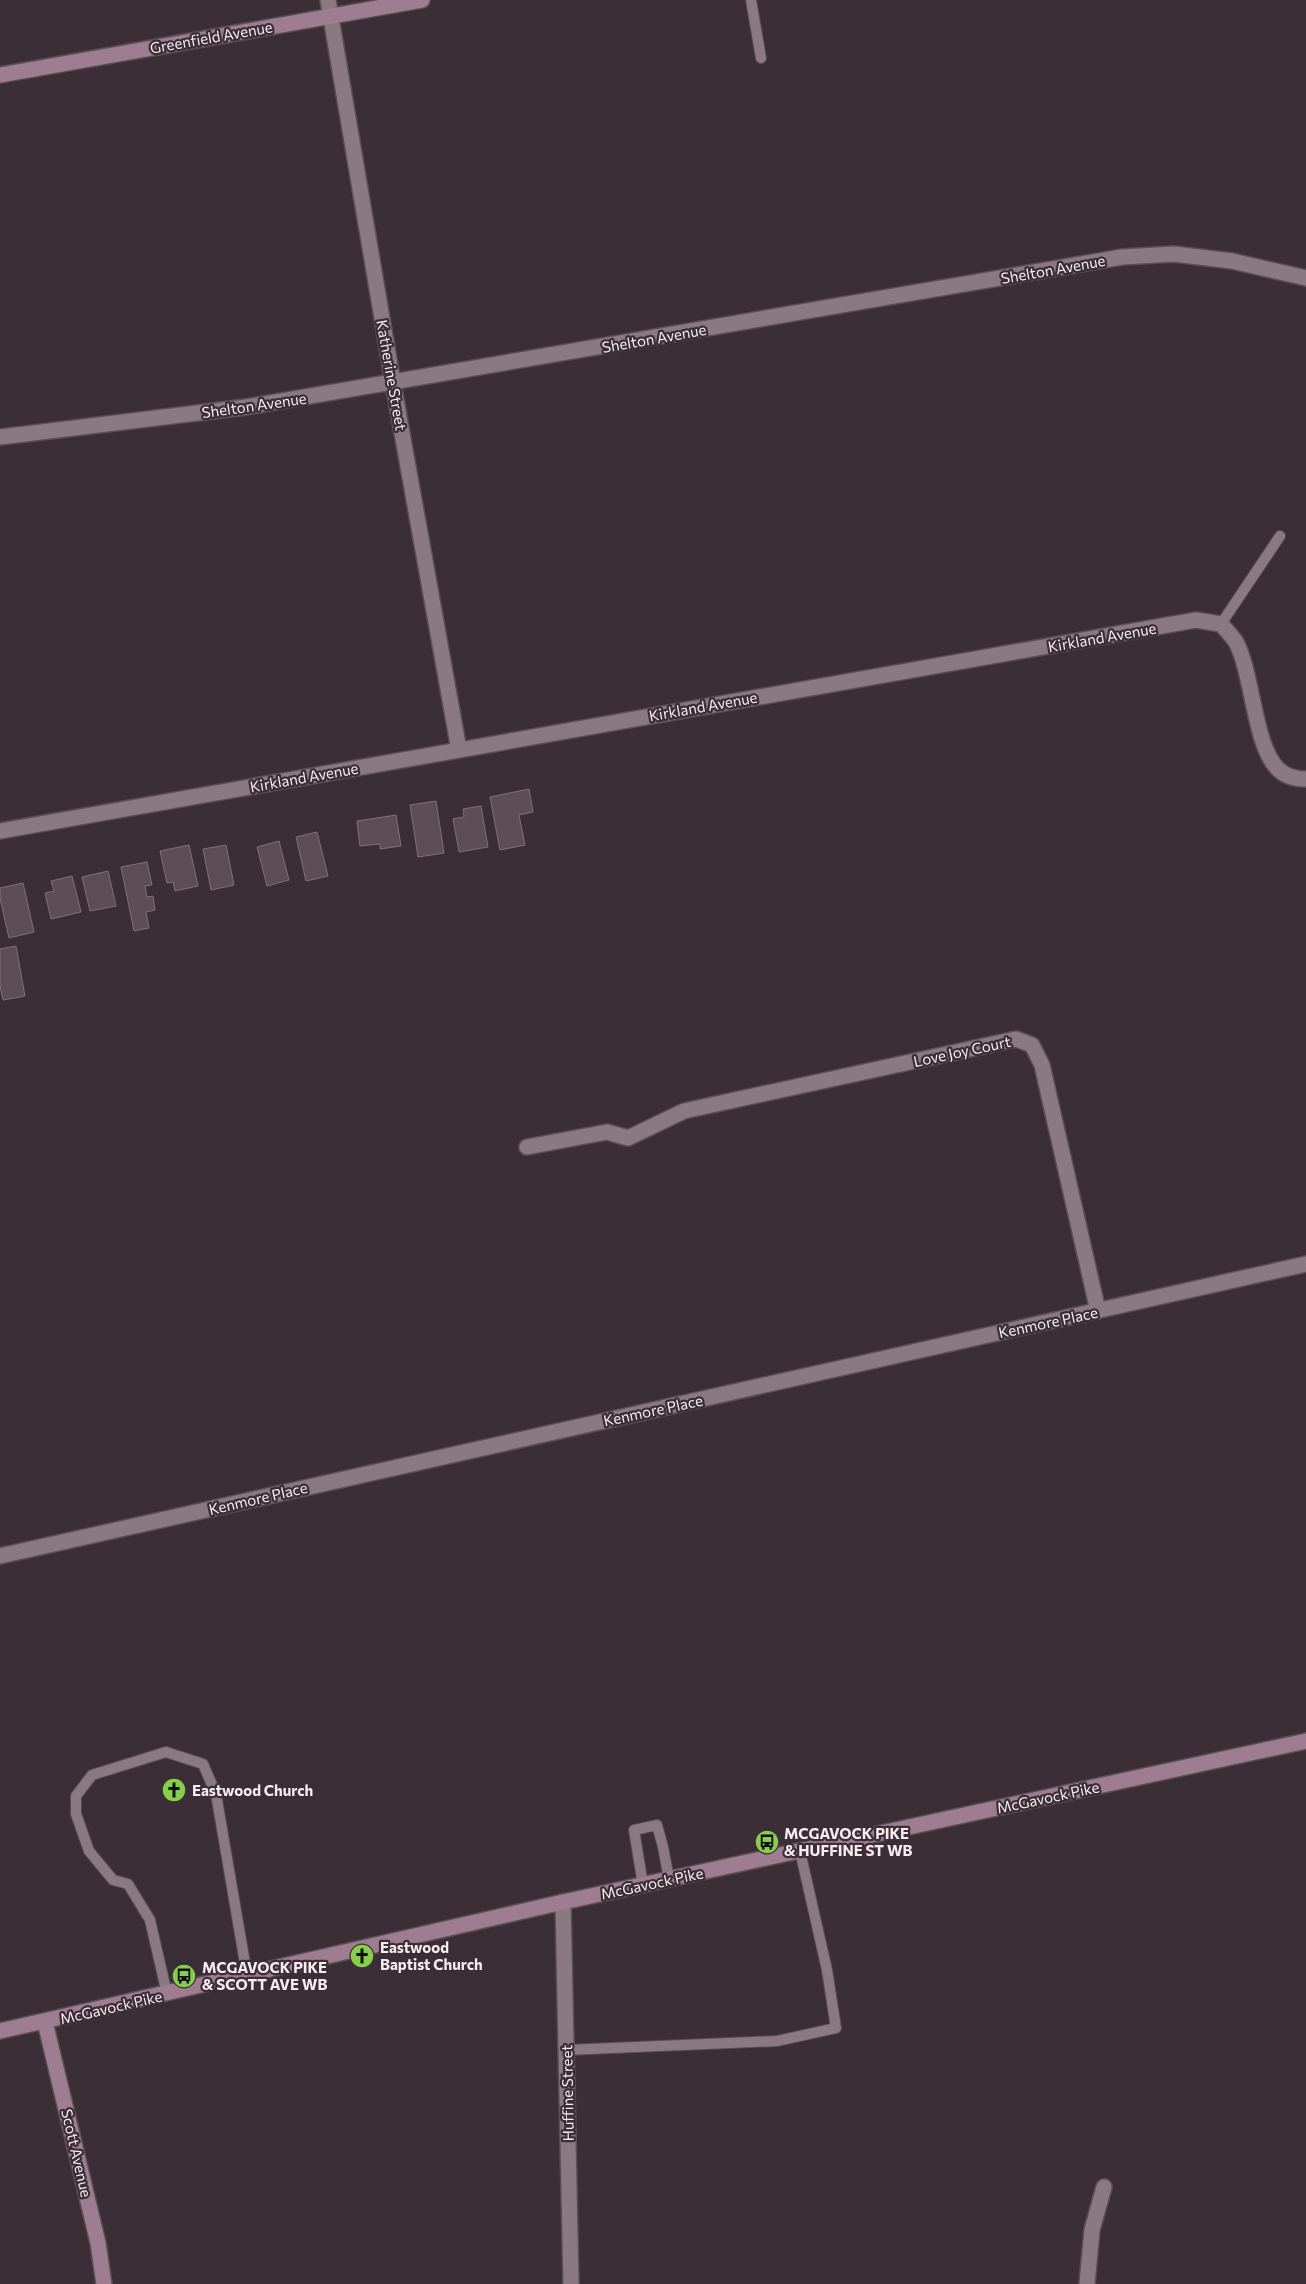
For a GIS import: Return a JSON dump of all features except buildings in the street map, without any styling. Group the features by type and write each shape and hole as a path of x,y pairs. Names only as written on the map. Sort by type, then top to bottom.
{"street":[{"name":"Katherine Street","path":"328,0 393,383 459,750"},
{"name":"Greenfield Avenue","path":"0,75 422,0"},
{"name":"Shelton Avenue","path":"0,437 246,407 1122,257 1174,254 1232,261 1306,278"},
{"name":"Kirkland Avenue","path":"0,831 1196,620 1221,624"},
{"path":"1221,624 1236,642 1249,683 1264,746 1277,768 1285,774 1306,779"},
{"name":"Love Joy Court","path":"526,1147 607,1132 628,1138 684,1111 1016,1038 1032,1045 1042,1065 1098,1311"},
{"name":"Kenmore Place","path":"0,1556 1306,1264"},
{"name":"McGavock Pike","path":"0,2032 563,1902 1306,1741"},
{"name":"Huffine Street","path":"563,1902 570,2284"},
{"name":"Scott Avenue","path":"45,2022 98,2243 104,2284"},
{"path":"1087,2284 1092,2230 1104,2187"}],"lane":[{"path":"751,0 761,58"},
{"path":"1221,624 1280,536"},
{"path":"167,1994 150,1920 128,1884 113,1880 89,1851 76,1814 76,1796 92,1775 166,1752 203,1764 216,1794 246,1975"},
{"path":"643,1885 634,1830 657,1825 669,1879"},
{"path":"566,2050 777,2041 836,2028 827,1970 800,1851"}],"place":[{"name":"Eastwood Church","path":"174,1790"},
{"name":"MCGAVOCK PIKE & HUFFINE ST WB","path":"767,1842"},
{"name":"Eastwood Baptist Church","path":"362,1956"},
{"name":"MCGAVOCK PIKE & SCOTT AVE WB","path":"184,1976"}]}
